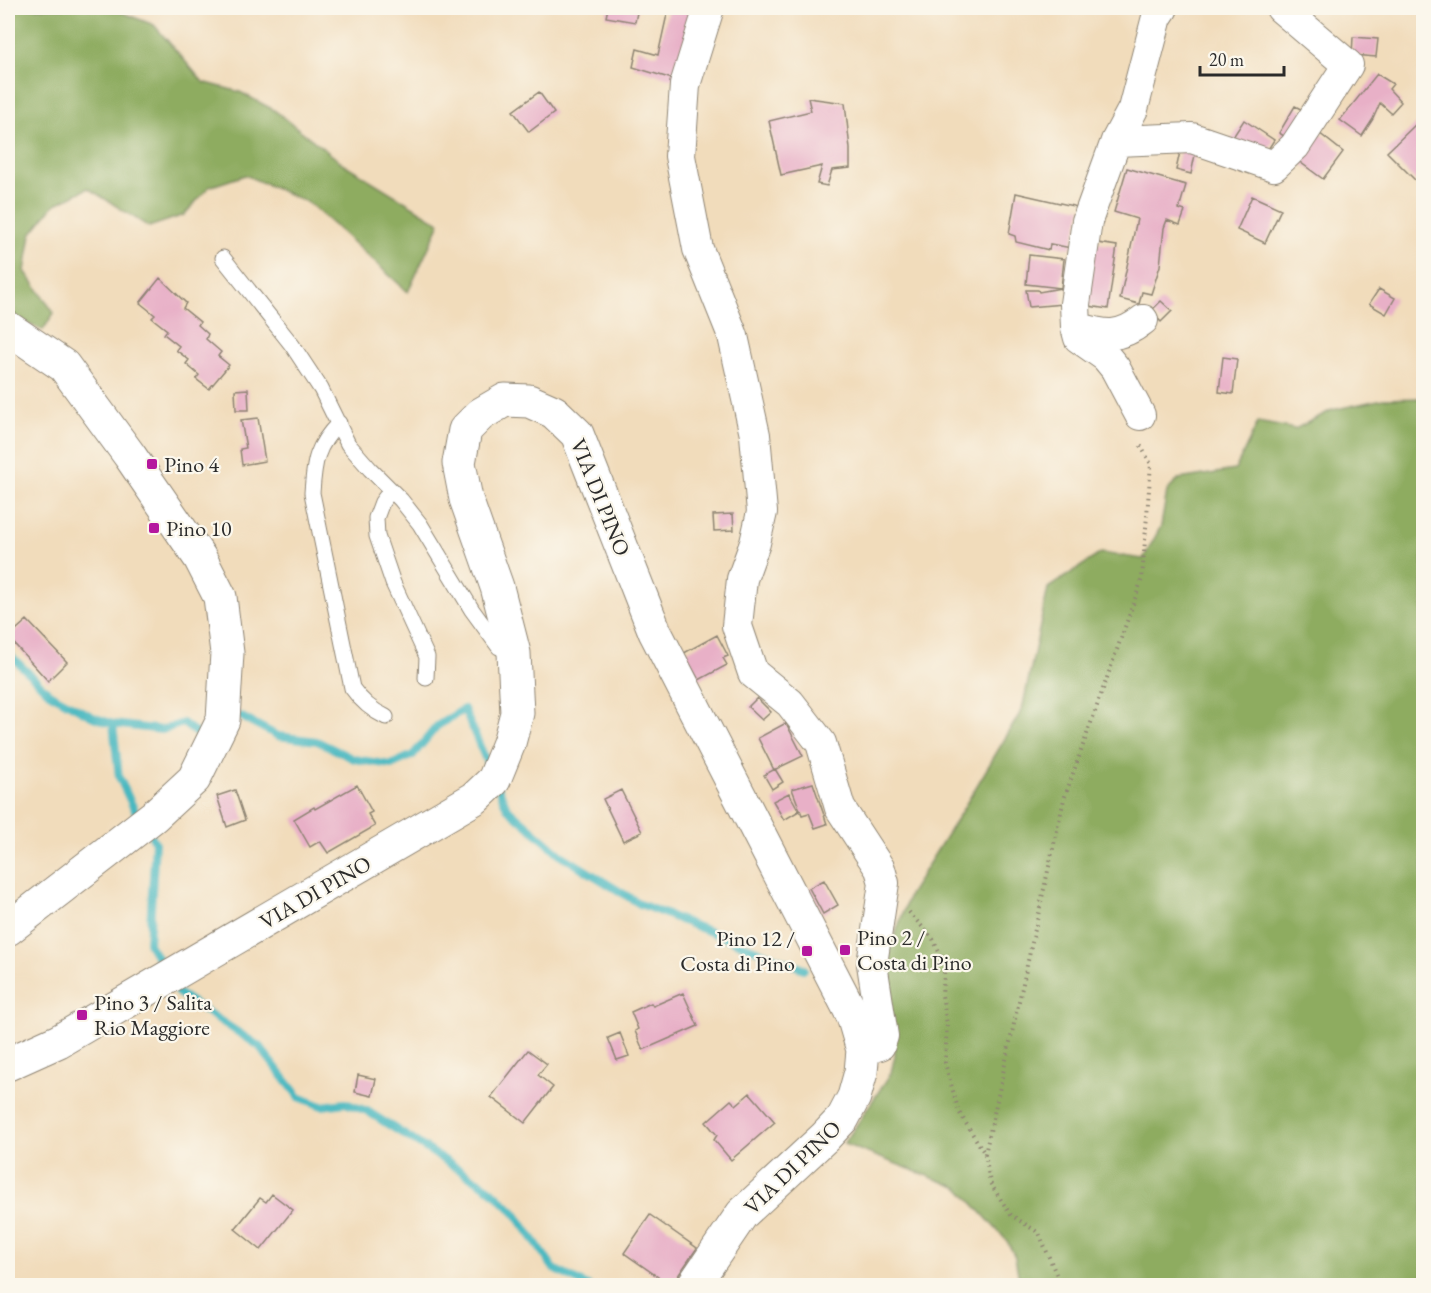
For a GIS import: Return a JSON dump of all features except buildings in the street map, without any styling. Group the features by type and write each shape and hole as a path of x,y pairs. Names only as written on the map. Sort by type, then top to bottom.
{"street":[{"path":"709,8 685,85 680,156 698,249 733,336 755,435 762,512 755,543 742,579 736,626 753,673 790,703 821,743 840,808 880,870 884,883 872,964 882,1036 880,1045 863,1050"},
{"path":"1138,425 1115,368 1106,357 1079,338 1075,304 1087,221 1116,141 1133,109 1157,17 1163,8"},
{"path":"1116,141 1192,138 1274,166 1295,146 1348,65 1281,8"},
{"path":"1076,327 1117,334 1126,332 1143,320"},
{"path":"8,328 64,366 130,456 200,558 220,597 228,653 223,720 194,779 154,816 8,929"},
{"name":"VIA DI PINO","path":"8,1064 59,1041 475,798 494,780 509,743 516,713 514,654 497,587 466,499 459,464 465,430 481,414 505,400 529,401 554,412 577,434 655,632 853,1016 863,1050 861,1072 854,1097 843,1118 742,1214 693,1286"}],"lane":[{"path":"223,258 292,345 321,389 348,444 401,500 420,524 472,610 499,647 514,654"},
{"path":"339,423 327,436 318,452 314,465 312,493 352,687 360,699 374,711 386,717"},
{"path":"391,490 382,502 376,518 377,536 393,583 426,657 426,678"}],"path":[{"path":"985,1154 1064,799 1142,579 1151,464 1138,425"},
{"path":"884,883 933,939 945,965 942,995 947,1024 945,1063 960,1112 985,1154 990,1183 1011,1215 1039,1233 1061,1286"}],"green space":[{"path":"19,8 90,8 118,11 154,25 203,82 240,92 274,110 342,163 440,223 408,292 309,203 245,175 209,187 184,215 149,227 88,188 54,205 31,234 25,271 54,313 43,330 8,316 8,11"},
{"path":"1423,398 1423,1285 1020,1285 1015,1257 1007,1241 959,1188 844,1144 891,1073 895,1055 887,971 889,953 909,895 1022,710 1048,588 1101,553 1143,559 1161,526 1167,491 1179,479 1235,470 1258,422 1295,429 1332,410 1383,399"}],"waterway":[{"path":"8,653 49,693 93,717 113,724 162,730 183,723 196,733"},
{"path":"240,716 278,736 317,741 354,759 391,765 413,755 437,726 464,709 489,767"},
{"path":"113,724 119,777 135,811 142,819"},
{"path":"498,787 507,808 561,855 640,904 804,969"},
{"path":"148,830 155,842 149,944 166,972"},
{"path":"173,984 178,993 259,1046 299,1097 322,1106 345,1103 367,1111 490,1189 515,1213 554,1269 588,1286"}],"place":[{"name":"Pino 4","path":"152,464"},
{"name":"Pino 10","path":"154,528"},
{"name":"Pino 2 / Costa di Pino","path":"845,950"},
{"name":"Pino 12 / Costa di Pino","path":"807,951"},
{"name":"Pino 3 / Salita Rio Maggiore","path":"82,1015"}]}
